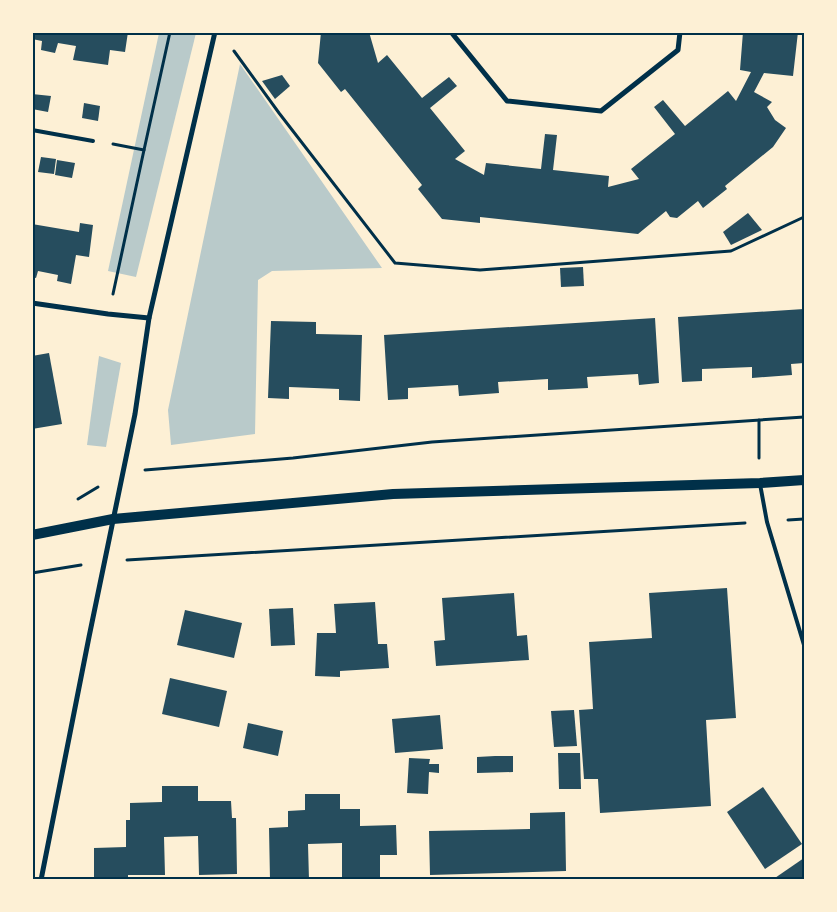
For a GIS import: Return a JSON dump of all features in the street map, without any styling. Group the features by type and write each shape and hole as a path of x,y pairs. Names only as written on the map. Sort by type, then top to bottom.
{"main road":[{"path":"32,535 113,519 393,494 760,483 804,480"}],"street":[{"path":"42,880 135,414 149,318 215,32"},
{"path":"451,32 506,101 601,111 678,50 680,32"},
{"path":"32,303 149,318"}],"lane":[{"path":"32,130 93,141"},
{"path":"760,483 767,522 804,645"}],"path":[{"path":"108,314 170,32"},
{"path":"232,48 278,113 395,263 480,270 732,251 804,217"},
{"path":"93,141 144,150"},
{"path":"76,500 123,472 293,458 432,442 804,417"},
{"path":"758,420 760,483"},
{"path":"32,573 105,562 804,519"}],"shaded area":[{"path":"159,33 196,33 136,277 108,271"},
{"path":"240,64 382,268 272,271 258,280 255,434 171,445 168,410"},
{"path":"99,356 121,363 106,447 87,445"}],"building":[{"path":"32,32 128,32 125,52 110,50 108,65 73,60 76,46 58,43 55,53 41,50 42,41 32,39"},
{"path":"321,32 369,32 378,63 387,55 422,98 449,77 457,86 430,108 465,151 455,159 484,175 486,163 541,169 545,134 557,135 553,170 609,176 608,187 639,179 631,169 675,134 654,107 663,100 685,126 728,91 736,101 751,72 740,70 743,32 798,32 793,76 764,73 754,92 772,102 767,107 775,120 786,128 773,147 725,186 727,189 703,208 698,201 677,218 670,217 666,211 638,234 480,217 480,223 442,219 418,189 422,185 345,89 341,92 318,63"},
{"path":"282,75 290,86 275,99 262,81"},
{"path":"32,94 51,96 48,112 32,109"},
{"path":"84,103 100,106 98,121 82,118"},
{"path":"41,157 56,159 54,174 38,172"},
{"path":"57,160 75,163 72,178 55,175"},
{"path":"748,213 762,230 731,245 723,232"},
{"path":"80,223 93,225 89,257 76,255 71,284 57,281 58,275 38,271 36,278 32,277 32,224 79,232"},
{"path":"583,267 584,286 561,287 560,268"},
{"path":"804,309 804,363 791,364 792,375 752,378 752,367 702,369 702,381 682,382 678,317"},
{"path":"655,318 659,383 639,385 638,374 587,377 588,388 548,390 548,379 498,382 499,393 459,396 458,385 408,388 408,399 388,400 384,335"},
{"path":"271,321 316,322 316,334 362,335 360,401 339,400 339,389 289,387 289,399 268,398"},
{"path":"49,353 62,424 32,429 32,356"},
{"path":"727,588 736,718 706,720 711,806 600,813 598,779 584,779 579,710 593,709 589,642 652,638 649,593"},
{"path":"514,593 517,636 527,635 529,660 436,666 434,641 445,640 442,598"},
{"path":"375,602 378,644 387,644 389,668 340,671 340,677 315,676 317,633 336,633 334,604"},
{"path":"293,608 295,645 271,646 269,609"},
{"path":"185,610 242,623 234,658 177,645"},
{"path":"170,678 227,691 219,727 162,714"},
{"path":"574,710 577,746 554,747 551,711"},
{"path":"440,715 443,749 395,753 392,719"},
{"path":"248,723 283,731 278,756 243,748"},
{"path":"558,753 580,753 581,789 559,789"},
{"path":"513,756 513,772 477,773 477,757"},
{"path":"409,758 430,759 429,764 439,764 439,773 429,772 428,794 407,793"},
{"path":"162,786 198,786 198,801 231,801 232,818 236,818 237,874 199,875 198,836 164,837 165,875 128,875 128,880 94,880 94,848 126,847 126,820 130,820 130,803 162,802"},
{"path":"763,787 802,844 765,869 727,812"},
{"path":"305,794 340,794 340,809 360,809 360,826 396,825 397,855 380,855 380,880 342,880 342,843 308,844 309,880 270,880 269,828 288,827 288,811 305,810"},
{"path":"565,812 566,871 430,875 429,831 530,829 530,813"},
{"path":"804,858 804,880 772,880"}]}
